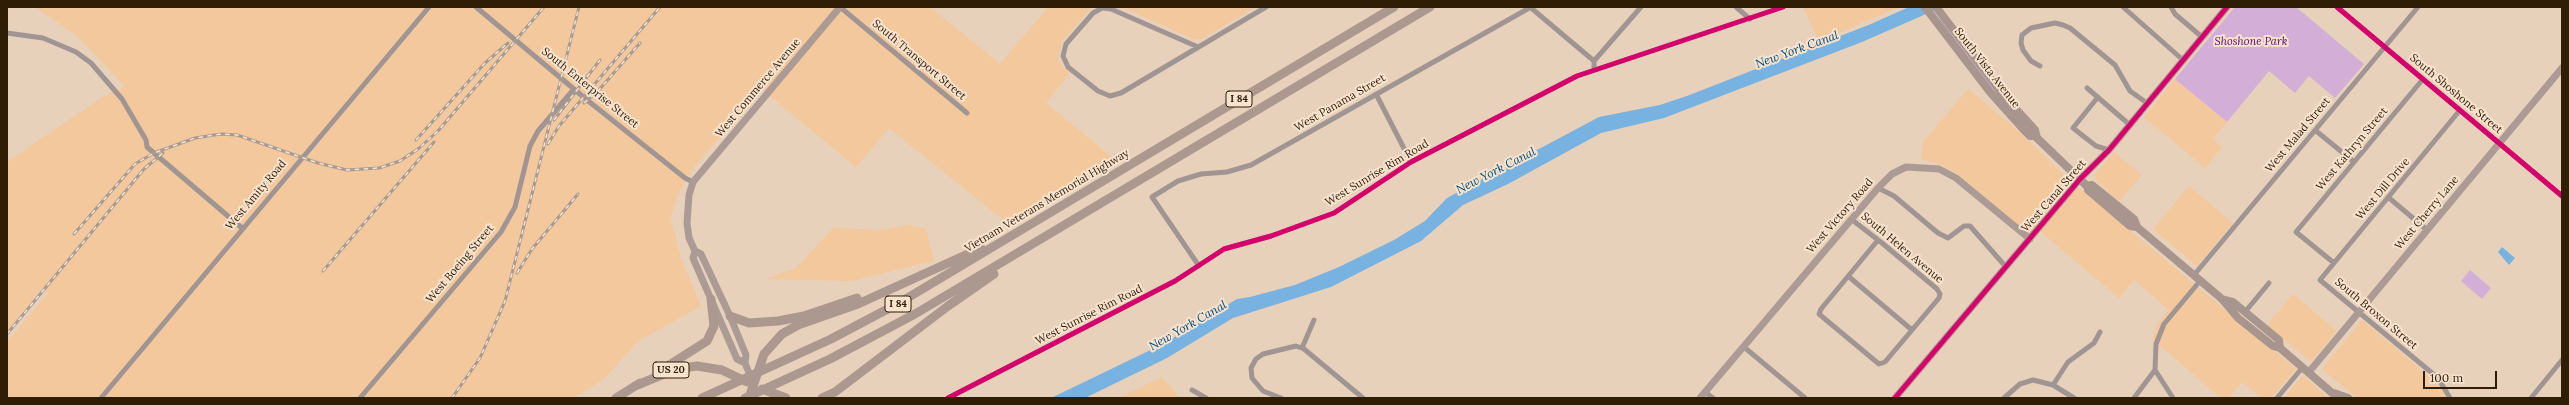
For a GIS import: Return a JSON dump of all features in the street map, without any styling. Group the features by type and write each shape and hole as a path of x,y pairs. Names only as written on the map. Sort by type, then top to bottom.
{"highway":[{"name":"Vietnam Veterans Memorial Highway","path":"702,398 817,346 899,303 1394,7"},
{"name":"I 84","path":"747,398 830,359 915,314 1144,179 1430,7"},
{"path":"1403,23 1436,7"},
{"path":"822,398 835,392 960,297 1144,179"},
{"path":"747,398 754,385 764,354 770,344 789,329 858,304 972,253 1085,192"},
{"path":"730,316 749,323 791,319 902,284"},
{"path":"635,386 707,341 714,326 711,299"},
{"path":"834,398 888,353"},
{"name":"US 20","path":"616,398 635,386 676,369 697,366 711,367 754,385"},
{"path":"754,385 786,398"}],"main road":[{"name":"South Vista Avenue","path":"1925,7 1936,11 2004,96 2035,130 2035,136 2087,186 2092,185 2134,219 2137,227 2222,299 2238,318 2274,346 2280,348 2336,396 2348,398"},
{"name":"South Vista Avenue","path":"2222,299 2233,302 2279,340 2280,348"},
{"path":"754,385 760,398"}],"street":[{"name":"West Amity Road","path":"101,398 242,228 429,7"},
{"name":"South Enterprise Street","path":"476,7 574,89 685,178 693,182"},
{"name":"South Transport Street","path":"840,7 967,112"},
{"name":"West Commerce Avenue","path":"693,182 840,7"},
{"path":"1198,47 1111,9 1102,8 1093,13 1066,44 1063,56 1068,67 1098,91 1110,96 1121,93 1266,7"},
{"path":"1531,7 1594,61"},
{"name":"West Panama Street","path":"1199,266 1152,197 1186,179 1201,174 1227,172 1251,165 1531,7"},
{"path":"1594,68 1594,61 1641,7"},
{"path":"1736,7 1750,19"},
{"name":"West Sunrise Rim Road","path":"948,398 1175,281 1224,249 1271,236 1334,213 1410,162 1594,68 1784,7"},
{"path":"2123,7 2183,60"},
{"path":"2171,7 2174,14 2202,37"},
{"name":"West Canal Street","path":"1895,398 2080,179 2109,150 2227,7"},
{"name":"South Shoshone Street","path":"2337,7 2562,196"},
{"name":"West Malad Street","path":"2155,370 2158,334 2197,278 2315,130 2418,7"},
{"path":"2040,66 2031,61 2023,50 2021,43 2022,35 2032,28 2063,24 2115,65 2130,91 2147,104"},
{"path":"7,33 43,38 76,52 91,63 122,99 146,140 147,147 242,228"},
{"name":"West Cherry Lane","path":"2278,398 2359,313 2562,68"},
{"name":"West Kathryn Street","path":"2296,232 2423,79"},
{"path":"2087,88 2130,125"},
{"name":"West Boeing Street","path":"360,398 501,232 515,207 530,146 538,131 574,89"},
{"path":"1376,94 1410,162"},
{"path":"2098,97 2073,128 2096,146 2109,150"},
{"name":"West Dill Drive","path":"2320,280 2460,110"},
{"path":"2315,130 2354,162"},
{"name":"West Victory Road","path":"1700,398 1878,188 1892,174 1906,167 1939,169 1956,178 2030,239"},
{"path":"693,182 689,195 686,223 695,250 693,258 737,359 745,363"},
{"path":"1878,188 1894,196 1938,233 1948,238 1964,226 1970,226 2006,267"},
{"path":"2388,197 2427,230"},
{"name":"South Helen Avenue","path":"1852,219 1937,289 1940,294 1912,330"},
{"name":"South Broxon Street","path":"2296,232 2334,263"},
{"path":"1848,276 1912,330 1885,362 1879,364 1819,314 1821,308 1878,240"},
{"path":"695,250 701,254 730,316 746,355 745,363 754,385"},
{"name":"South Broxon Street","path":"2320,280 2438,378 2450,398"},
{"path":"2245,312 2269,283"},
{"path":"1302,348 1314,320"},
{"path":"2053,384 2068,362 2094,343 2100,332"},
{"path":"1281,398 1263,391 1252,378 1252,368 1256,360 1263,354 1292,347 1302,348 1362,398"},
{"path":"1744,347 1805,398"},
{"path":"2531,398 2562,360"},
{"path":"2134,398 2155,370 2174,398"},
{"path":"2004,398 2020,384 2033,380 2053,384 2074,398"},
{"path":"1192,390 1206,398"},
{"path":"1705,392 1713,398"}],"shaded area":[{"path":"35,7 930,7 1000,64 1048,7 1092,7 1062,42 1058,58 1061,65 1070,73 1046,103 1114,159 1006,222 889,128 856,167 761,89 694,167 677,196 671,218 681,259 701,306 638,341 605,378 574,398 7,398 7,342 48,293 42,288 7,331 7,162 101,98 125,86 77,36"},
{"path":"1122,7 1255,7 1202,39 1194,39"},
{"path":"1803,7 1898,7 1819,42"},
{"path":"2175,79 2227,122 2213,139 2222,147 2205,168 2144,117"},
{"path":"1968,89 2015,128 2066,177 2296,369 2271,398 2262,398 2242,382 2228,398 2221,398 2152,339 2158,323 2169,310 2134,280 2119,298 2035,227 2029,234 1956,173 1939,164 1921,159 1923,142"},
{"path":"2114,152 2142,175 2119,201 2097,182 2095,174"},
{"path":"2189,186 2233,223 2197,266 2153,229"},
{"path":"907,225 926,228 934,261 851,281 766,279 796,268 833,228 883,230"},
{"path":"2293,294 2337,331 2311,362 2267,325"},
{"path":"2362,320 2440,386 2446,398 2357,398 2322,369"},
{"path":"2303,375 2328,398 2284,398"},
{"path":"1162,377 1180,398 1118,398"}],"green space":[{"name":"Shoshone Park","path":"2235,7 2296,7 2364,64 2335,98 2309,76 2295,93 2269,71 2227,122 2175,79"},
{"path":"1941,19 2020,120 1998,97 1939,20"},
{"path":"2470,270 2491,288 2482,299 2461,281"}],"water":[{"path":"1909,7 1942,7 1862,42 1664,118 1601,133 1508,184 1463,205 1421,241 1331,287 1233,318 1167,358 1085,398 1051,398 1163,344 1237,299 1295,285 1339,267 1394,240 1425,221 1447,198 1599,117 1660,105 1687,96 1871,24"},
{"path":"2502,247 2515,258 2509,265 2498,252"}],"railway":[{"path":"74,234 135,164 154,153 195,138 221,134 237,135 318,163 347,170 379,168 400,161 418,149 438,131 544,7"},
{"path":"452,398 480,358 505,301 579,7"},
{"path":"548,144 559,126 660,7"},
{"path":"416,140 485,63 508,43"},
{"path":"584,103 598,91 640,43"},
{"path":"554,120 600,60"},
{"path":"323,271 434,142"},
{"path":"7,334 144,169 163,153"},
{"path":"517,273 532,249 578,194"}],"cycle path":[{"path":"948,398 1175,281 1224,249 1271,236 1334,213 1411,162 1577,76 1783,7"},
{"path":"1895,398 2080,179 2109,150 2227,7"},
{"path":"2337,7 2562,196"}],"water label":[{"name":"New York Canal","path":"1797,50"},
{"name":"New York Canal","path":"1496,171"},
{"name":"New York Canal","path":"1188,326"}]}
